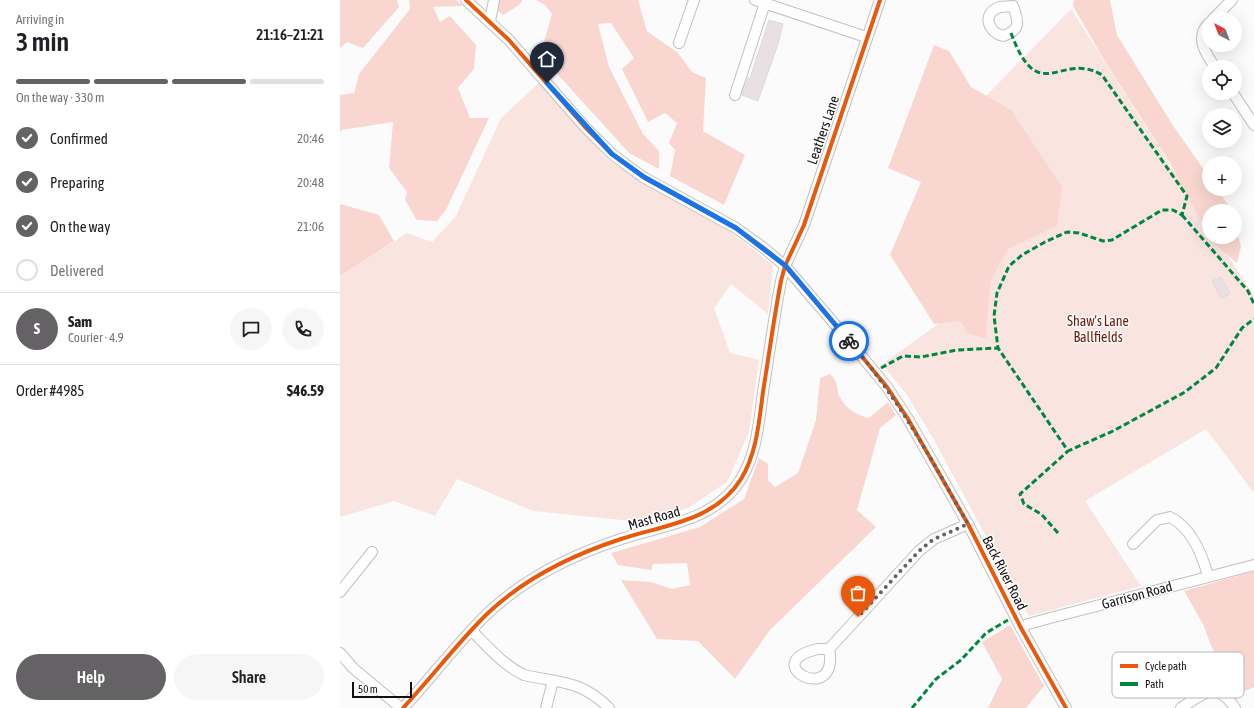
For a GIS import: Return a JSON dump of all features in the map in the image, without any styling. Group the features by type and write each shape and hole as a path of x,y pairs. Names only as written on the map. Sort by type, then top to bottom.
{"street":[{"name":"Back River Road","path":"466,0 490,21 612,154 644,177 736,228 786,266 886,387 908,419 968,524 1021,628 1066,708"},
{"path":"490,21 494,0"},
{"path":"679,43 694,0"},
{"path":"755,0 766,2 866,37"},
{"name":"Leathers Lane","path":"786,266 804,225 866,37 880,0"},
{"path":"1220,12 1232,0"},
{"path":"735,95 766,2"},
{"path":"1238,100 1254,125"},
{"name":"Mast Road","path":"402,708 489,613 511,594 554,566 622,539 678,524 696,516 720,501 734,488 747,467 757,435 777,301 786,266"},
{"path":"1133,544 1157,520 1164,517 1170,517 1182,525 1198,548 1208,576"},
{"path":"829,649 905,564 919,551 934,539 968,524"},
{"path":"340,592 372,552"},
{"name":"Garrison Road","path":"1021,628 1028,624 1050,618 1254,565"},
{"path":"472,631 515,671 582,688 592,692 609,708"},
{"path":"340,653 353,668 402,708"},
{"path":"546,708 553,681"},
{"path":"1181,708 1197,698"},
{"path":"1227,698 1235,708"}],"green space":[{"name":"Shaw’s Lane Ballfields","path":"1071,9 1202,215 1202,244 1221,244 1254,296 1254,493 1206,429 1085,501 1141,586 1029,616 934,440 907,395 882,364 944,320 980,102"},
{"path":"540,82 606,158 651,188 729,231 773,265 768,314 731,284 714,308 730,353 759,360 749,432 727,482 688,508 642,522 533,511 457,479 435,516 394,501 340,517 340,276 407,233 432,242 456,216 501,118"}],"shaded area":[{"path":"340,0 397,0 399,7 363,48 347,42 340,48"},
{"path":"409,0 456,0 463,6 433,7 440,22 450,16 476,45 474,69 458,88 470,118 489,118 446,210 437,221 417,220 405,200 407,192 389,168 393,122 342,130 340,132 340,95 354,93 359,74 410,9"},
{"path":"497,0 523,0 519,5 503,15 496,9"},
{"path":"536,0 638,0 647,31 678,53 692,72 706,78 703,131 745,155 724,205 670,176 675,150 669,143 677,123 665,113 648,122 622,69 634,58 611,23 598,24 609,67 643,134 659,151 659,169 629,153 540,55 552,14 545,5"},
{"path":"1074,0 1110,0 1117,35 1172,124 1202,167 1202,196 1222,196 1228,204 1202,204 1202,223 1170,163 1104,60 1073,6"},
{"path":"934,45 949,51 971,87 1011,110 1062,187 1057,226 1008,249 990,282 986,338 968,334 960,321 934,324 890,255 921,182 888,168"},
{"path":"340,204 379,215 394,241 340,276"},
{"path":"1214,244 1240,244 1241,247 1237,263"},
{"path":"830,374 836,381 838,393 843,403 853,412 869,418 888,402 896,415 880,428 857,510 876,527 770,630 735,679 698,641 657,639 621,580 651,582 672,589 690,585 687,563 653,564 651,570 618,565 611,553 700,527 744,499 759,458 768,464 768,480 775,487 798,473 816,420 820,378"},
{"path":"1254,571 1254,687 1244,692 1244,652 1214,652 1203,624 1184,591"},
{"path":"1010,625 1044,686 1026,708 988,708 1002,679 982,642"}],"building":[{"path":"769,20 783,24 778,44 758,101 742,95 748,78 750,78"},
{"path":"1221,277 1230,294 1221,298 1212,281"}],"marked path":[{"path":"1011,33 1021,56 1031,68 1041,73 1087,69 1102,75 1187,196 1182,215 1173,210 1162,210 1112,240 1103,241 1079,233 1067,232 1022,255 1009,266 997,293 994,316 998,348 1068,451 1113,431 1185,392 1216,368 1242,328 1254,319"},
{"path":"1182,215 1248,291 1254,304"},
{"path":"881,368 903,356 921,357 957,350 998,348"},
{"path":"1058,533 1041,514 1024,504 1020,494 1068,451"},
{"path":"912,708 936,679 961,660 986,633 1008,620"}],"cycle path":[{"path":"466,0 509,40 585,127 612,154 643,177 736,228 765,249 785,266 850,342 887,387 908,419 968,524 1021,628 1066,708"},
{"path":"403,708 477,624 518,588 550,568 585,552 621,539 687,520 703,513 730,493 741,479 751,459 754,448 776,308 785,266 804,225 880,0"}],"way so far":[{"path":"849,341 875,371 897,402 927,451 968,524 934,539 919,551 905,564 858,617"}],"route":[{"path":"547,83 612,154 644,177 736,228 786,266 811,298 849,341"}]}
